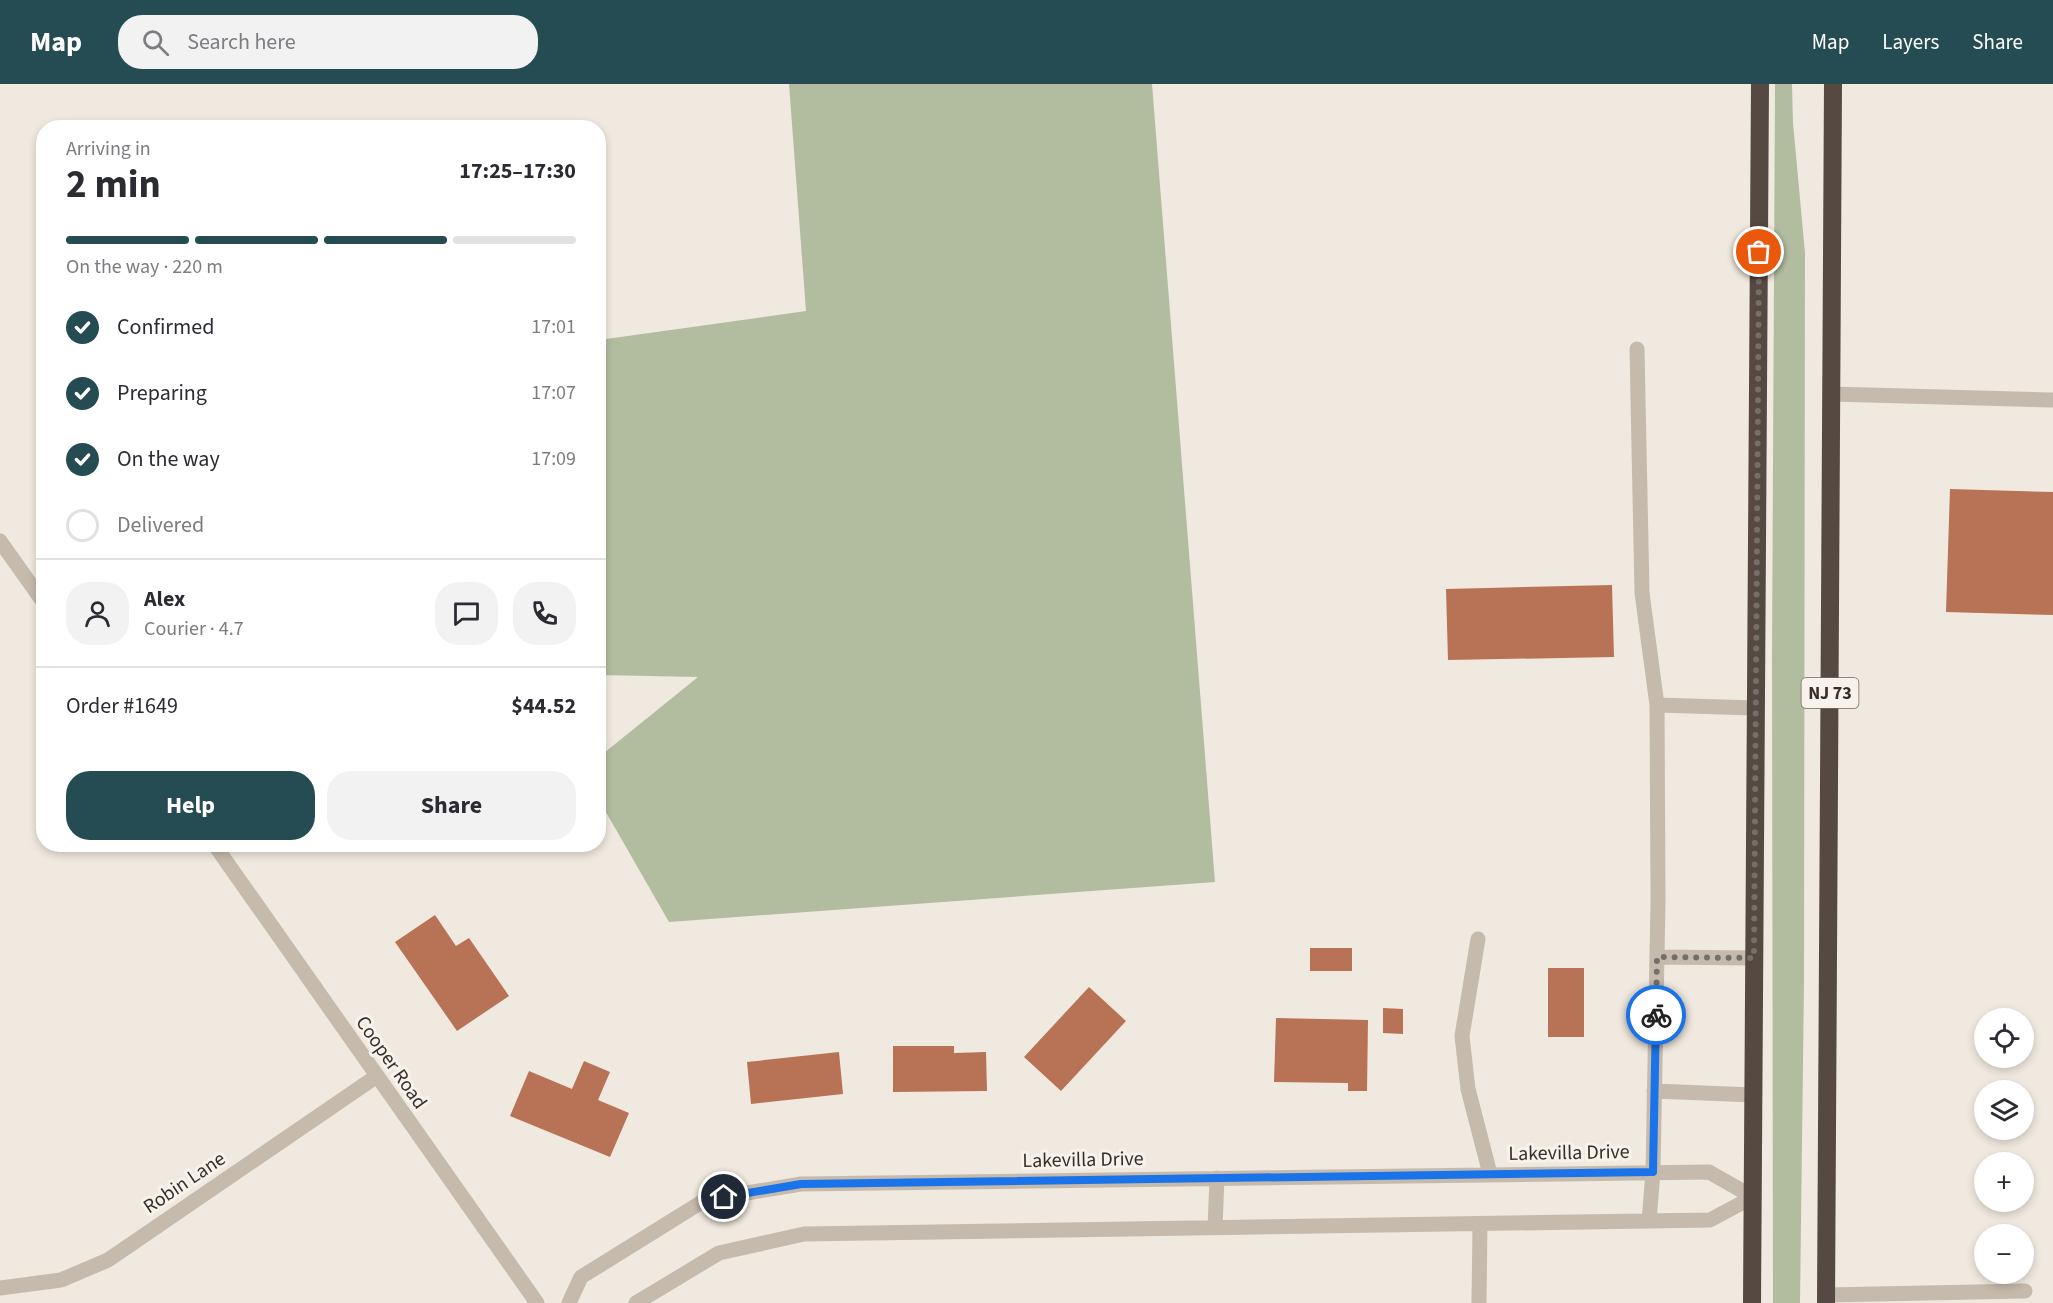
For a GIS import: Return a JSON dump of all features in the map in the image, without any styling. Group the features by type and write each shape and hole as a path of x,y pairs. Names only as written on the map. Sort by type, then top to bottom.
{"highway":[{"path":"1752,1303 1760,84"},
{"name":"NJ 73","path":"1826,1299 1833,84"}],"street":[{"path":"1637,349 1642,593 1657,705 1657,957 1653,1172 1649,1221"},
{"path":"1831,394 2053,399"},
{"path":"0,541 36,592"},
{"path":"1657,705 1755,708"},
{"name":"Cooper Road","path":"220,852 537,1303"},
{"path":"1478,939 1462,1036 1468,1089 1490,1174"},
{"path":"1657,957 1754,958"},
{"name":"Robin Lane","path":"0,1288 61,1280 108,1260 377,1076"},
{"path":"1654,1091 1753,1095"},
{"name":"Lakevilla Drive","path":"568,1303 580,1277 705,1200 801,1184 1709,1172 1753,1197"},
{"path":"1215,1228 1217,1178"},
{"path":"636,1303 719,1253 804,1234 1710,1220 1753,1197"},
{"path":"1479,1303 1480,1224"},
{"path":"1826,1299 2025,1291"}],"green space":[{"path":"789,84 1152,84 1215,882 669,922 606,812 606,751 698,677 606,675 606,339 806,311"},
{"path":"1775,84 1792,84 1793,123 1805,253 1804,982 1800,1303 1773,1303 1772,657"}],"building":[{"path":"1950,489 2053,492 2053,615 1946,612"},
{"path":"1612,585 1614,657 1448,660 1446,589"},
{"path":"435,915 456,946 469,938 509,996 457,1031 395,942"},
{"path":"1310,948 1352,948 1352,971 1310,971"},
{"path":"1548,968 1584,968 1584,1037 1548,1037"},
{"path":"1089,987 1126,1021 1061,1091 1024,1057"},
{"path":"1383,1008 1403,1009 1403,1034 1383,1033"},
{"path":"1276,1018 1368,1020 1367,1091 1348,1091 1348,1083 1274,1082"},
{"path":"893,1046 954,1046 954,1053 986,1052 987,1091 893,1092"},
{"path":"839,1052 843,1094 751,1104 747,1062"},
{"path":"584,1061 610,1072 598,1100 629,1113 610,1157 510,1116 529,1071 572,1089"}],"way so far":[{"path":"1656,1015 1657,957 1754,958 1759,252"}],"route":[{"path":"724,1197 801,1184 1653,1172 1656,1015"}]}
